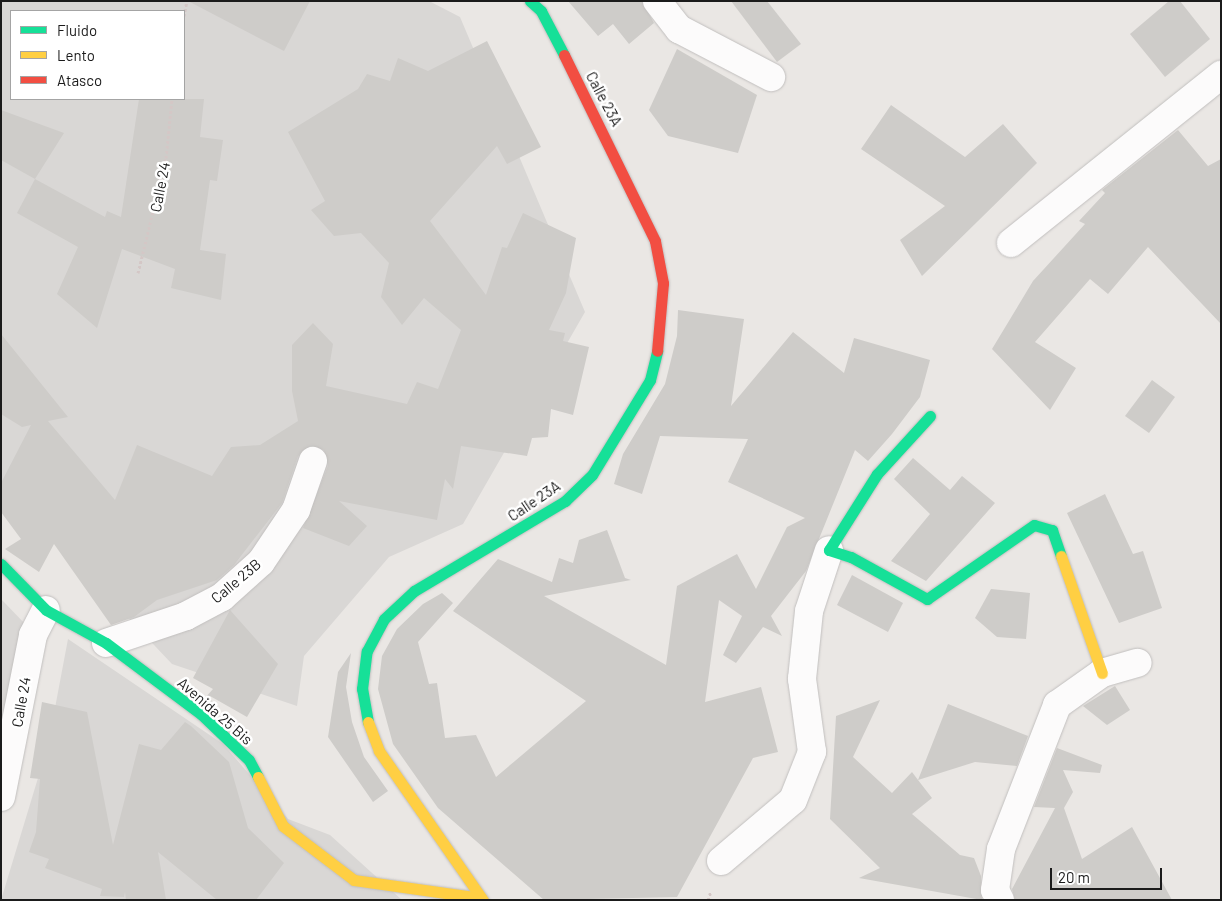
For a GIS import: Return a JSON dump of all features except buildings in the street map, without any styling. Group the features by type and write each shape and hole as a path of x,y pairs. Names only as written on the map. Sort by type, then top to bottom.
{"street":[{"path":"657,1 679,29 771,77"},
{"name":"Calle 23A","path":"482,899 379,751 362,689 367,651 384,619 414,590 565,501 592,475 650,380 662,332 663,283 655,241 541,5"},
{"path":"1011,243 1221,75"},
{"path":"721,861 793,800 812,752 802,679 809,611 829,550 877,474 930,416"},
{"name":"Calle 23B","path":"106,643 186,616 222,597 262,562 296,510 313,461"},
{"path":"829,550 851,556 927,599 1034,525 1052,530 1102,673"},
{"name":"Avenida 25 Bis","path":"3,570 46,610 106,643 201,714 249,760 283,826 354,880 482,899"},
{"name":"Calle 24","path":"1,797 33,635 46,610"},
{"path":"1000,900 995,890 1002,849 1058,705 1102,673 1138,663"}],"path":[{"name":"Calle 24","path":"138,272 166,158 172,100"}],"shaded area":[{"path":"1,1 429,1 460,17 585,312 463,524 389,557 304,656 297,706 172,664 1,483"},
{"path":"1,599 28,627 1,745"},
{"path":"68,639 223,744 288,819 330,835 402,900 1,900 48,745"}],"traffic: fast":[{"path":"530,1 541,11 564,55"},
{"path":"368,722 362,689 367,651 384,619 414,591 565,501 592,475 650,380 657,351"},
{"path":"930,416 877,474 829,550 851,557 927,599 1034,525 1052,530 1061,556"},
{"path":"1,564 46,610 106,643 201,714 249,760 258,777"}],"traffic: slow":[{"path":"1061,556 1102,673"},
{"path":"368,722 379,751 483,900"},
{"path":"258,777 283,826 354,880 481,898"}],"traffic: jam":[{"path":"564,55 655,241 663,283 657,351"}]}
